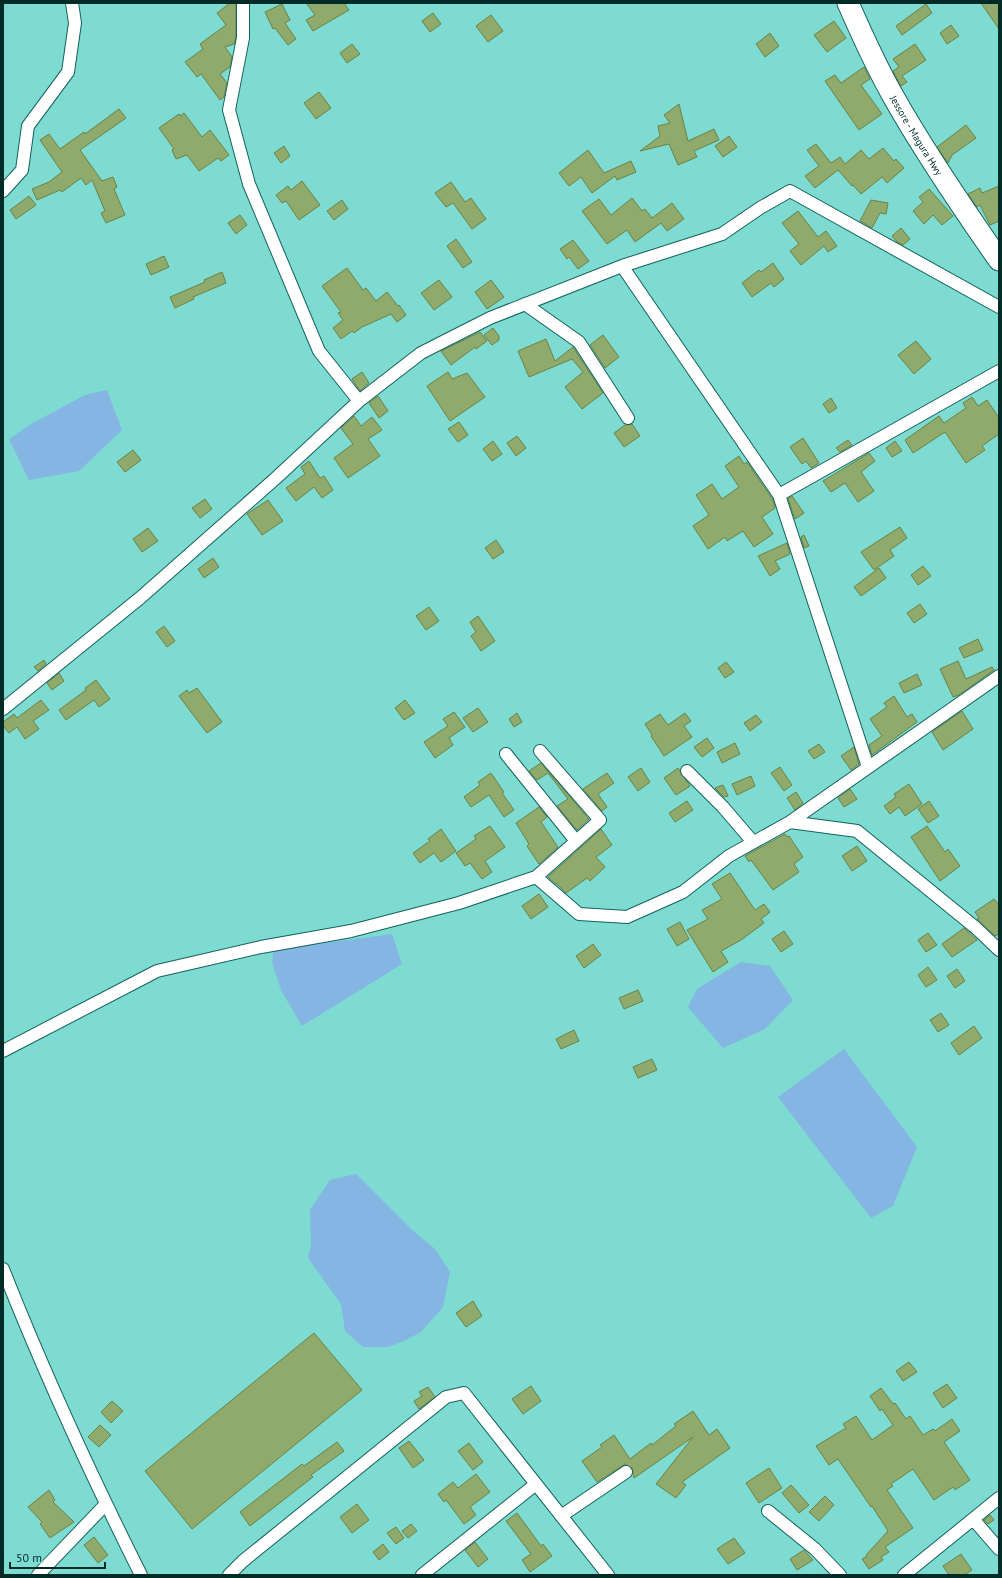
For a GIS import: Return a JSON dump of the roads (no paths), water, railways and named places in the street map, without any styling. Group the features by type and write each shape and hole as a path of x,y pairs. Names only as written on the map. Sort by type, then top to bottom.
{"highway":[{"name":"Jessore - Magura Hwy","path":"848,3 874,62 893,96 954,195 999,260"}],"street":[{"path":"3,191 22,170 28,126 68,72 75,23 72,3"},
{"path":"243,3 243,38 229,110 249,184 318,351 359,400"},
{"path":"3,709 140,598 276,478 359,400 421,353 490,318 525,304 622,266 722,234 760,208 790,192 999,307"},
{"path":"622,266 779,495 868,767"},
{"path":"525,304 578,342 628,418"},
{"path":"779,495 999,371"},
{"path":"536,877 578,914 627,917 683,892 729,856 790,822 999,676"},
{"path":"3,1051 157,971 261,947 351,931 459,903 536,877 600,820 540,751"},
{"path":"506,754 576,841"},
{"path":"687,772 723,807 753,842"},
{"path":"790,822 857,831 976,928 999,950"},
{"path":"3,1269 22,1316 106,1504 141,1575"},
{"path":"229,1575 243,1561 446,1397 464,1394 561,1516 602,1573"},
{"path":"561,1516 626,1472"},
{"path":"422,1575 536,1484"},
{"path":"904,1575 999,1498"},
{"path":"38,1575 106,1504"},
{"path":"768,1510 815,1549 840,1575"},
{"path":"973,1519 999,1549"}],"water":[{"path":"107,390 122,430 79,471 29,480 9,439 31,424 85,395"},
{"path":"392,934 402,964 302,1026 281,990 272,963 274,950"},
{"path":"741,962 770,966 793,1000 765,1029 723,1048 688,1007 697,989"},
{"path":"844,1049 917,1147 893,1206 871,1218 778,1097"},
{"path":"356,1174 412,1230 435,1249 450,1272 443,1307 421,1332 388,1347 363,1347 345,1331 341,1304 308,1258 311,1244 310,1210 330,1180"}]}
